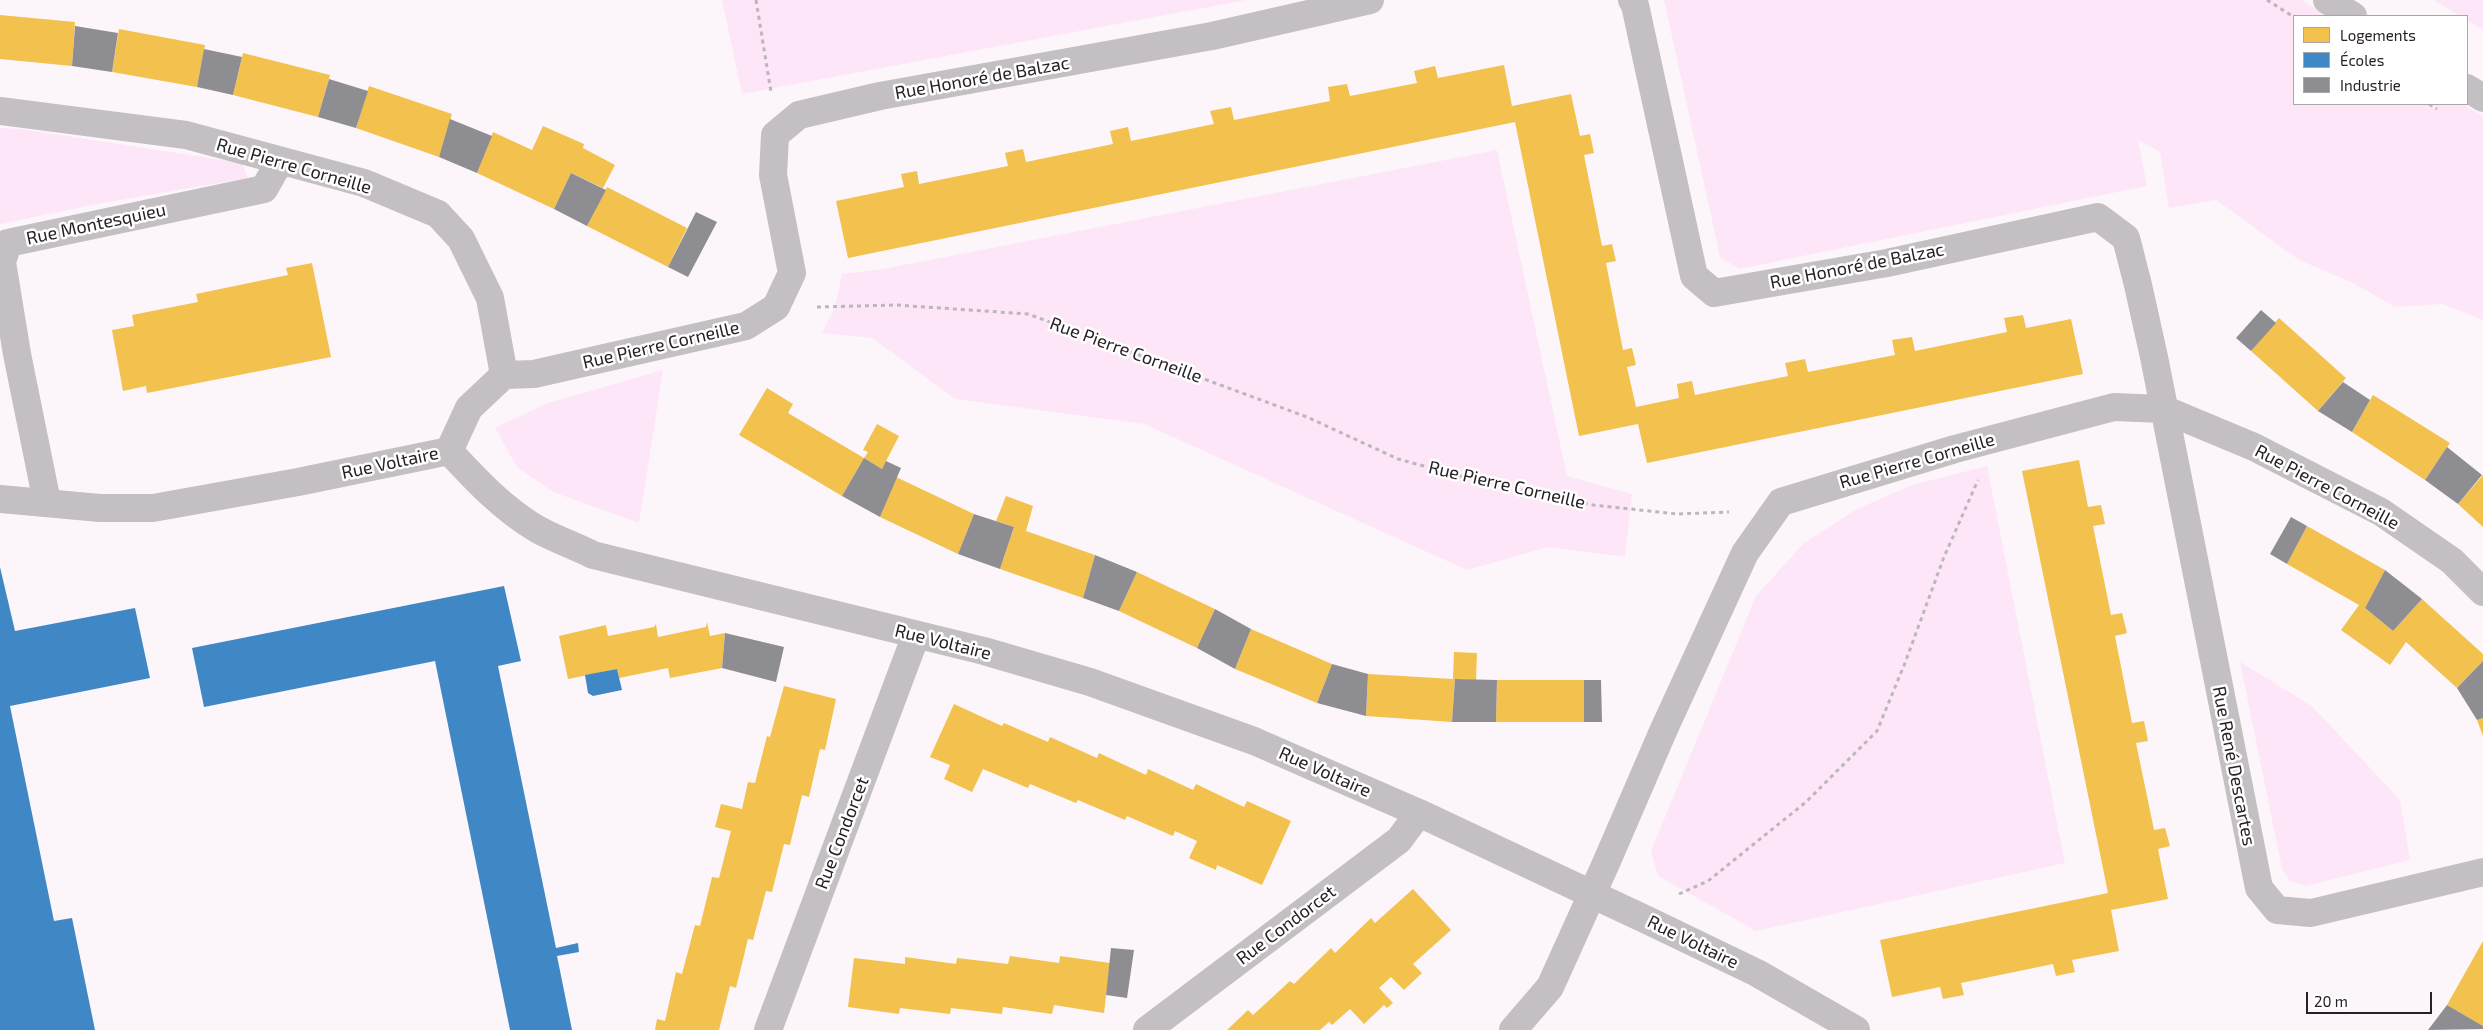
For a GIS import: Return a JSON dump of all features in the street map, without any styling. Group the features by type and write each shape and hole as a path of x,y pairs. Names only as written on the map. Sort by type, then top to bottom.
{"street":[{"name":"Rue Honoré de Balzac","path":"775,135 799,115 880,96 1212,36 1370,0"},
{"name":"Rue Honoré de Balzac","path":"1632,0 1635,5 1694,276 1714,293 1887,263 2098,217 2126,238 2154,356 2163,408"},
{"path":"2327,0 2351,15"},
{"path":"2468,89 2483,98"},
{"name":"Rue Pierre Corneille","path":"0,111 186,135 364,183 438,214 460,239 490,298 504,374 534,374 746,326 776,307"},
{"path":"775,135 773,175 792,273 776,307"},
{"name":"Rue Montesquieu","path":"47,502 17,354 2,262 8,243 264,189 280,161"},
{"path":"449,451 469,408 504,374"},
{"name":"Rue Pierre Corneille","path":"1781,502 1986,441 2114,408 2163,408 2254,447 2381,512 2452,561 2483,592"},
{"name":"Rue René Descartes","path":"2163,408 2259,888 2277,910 2311,913 2483,872"},
{"name":"Rue Voltaire","path":"0,498 100,508 153,508 298,482 449,451 505,507 538,529 593,555 984,651 1090,682 1254,741 1419,813 1649,921 1757,973 1856,1030"},
{"path":"1513,1030 1550,987 1664,729 1745,554 1781,502"},
{"name":"Rue Condorcet","path":"768,1030 916,635"},
{"name":"Rue Condorcet","path":"1146,1030 1399,840 1419,813"}],"path":[{"path":"756,0 766,76 774,107 775,135"},
{"path":"2267,0 2293,16"},
{"name":"Rue Pierre Corneille","path":"776,307 896,305 1028,314 1306,417 1398,459 1483,482 1593,505 1677,514 1721,514 1781,502"},
{"path":"1649,921 1666,900 1708,881 1806,802 1877,730 1906,663 1944,557 1981,474 1986,441"}],"shaded area":[{"path":"722,0 1246,0 742,94"},
{"path":"1664,0 2302,0 2325,15 2293,15 2293,105 2465,105 2483,117 2483,320 2443,304 2395,307 2353,283 2299,260 2216,200 2169,208 2160,152 2138,140 2147,186 1739,269 1720,257"},
{"path":"2434,0 2483,0 2483,30 2468,21 2468,15 2458,15"},
{"path":"0,128 21,129 242,163 248,178 102,203 0,224"},
{"path":"1497,150 1567,476 1632,494 1625,557 1548,547 1467,570 1144,424 955,399 872,338 822,333 835,307 842,274 883,269"},
{"path":"663,370 639,523 553,492 517,467 495,428 545,404"},
{"path":"1987,466 2065,863 1756,931 1658,876 1651,851 1756,596 1804,543 1857,509 1912,485"},
{"path":"2240,662 2312,706 2400,800 2410,860 2306,886 2290,881 2282,869"}],"building: Logements":[{"path":"0,15 75,22 72,66 0,59"},
{"path":"119,29 205,45 197,87 112,72"},
{"path":"243,53 330,75 318,117 233,95"},
{"path":"1504,65 1512,106 1571,94 1580,136 1590,134 1594,153 1584,155 1602,246 1612,244 1616,261 1606,263 1623,350 1632,348 1636,365 1627,367 1636,407 1679,398 1677,384 1692,381 1695,395 1788,376 1785,363 1805,359 1808,372 1895,355 1892,340 1912,337 1915,351 2007,332 2004,318 2023,315 2026,328 2071,319 2083,374 1647,463 1638,424 1579,436 1515,122 848,258 836,201 904,187 901,174 917,171 919,184 1008,166 1005,153 1023,149 1026,162 1113,144 1110,131 1128,127 1131,141 1214,124 1210,111 1231,107 1234,120 1330,101 1328,87 1347,84 1350,96 1417,83 1414,71 1435,66 1438,78"},
{"path":"369,86 452,114 439,157 356,128"},
{"path":"543,126 584,144 583,148 615,165 603,188 571,173 554,209 477,173 493,132 532,150"},
{"path":"607,187 687,228 668,267 587,226"},
{"path":"312,263 331,357 147,393 146,386 123,391 112,330 134,326 132,315 198,302 196,294 288,275 286,268"},
{"path":"2279,318 2346,378 2318,411 2251,351"},
{"path":"767,388 793,404 788,413 864,458 842,496 739,435"},
{"path":"2373,395 2450,443 2425,480 2352,432"},
{"path":"877,424 899,436 882,469 864,458 868,452 863,450"},
{"path":"2079,460 2088,507 2101,505 2105,524 2093,526 2111,615 2122,613 2127,633 2115,636 2132,723 2144,721 2148,741 2136,743 2154,830 2165,828 2170,846 2158,849 2168,899 2111,910 2119,951 2072,960 2075,972 2056,976 2053,964 1961,983 1964,995 1943,999 1940,987 1892,997 1880,940 2108,893 2022,471"},
{"path":"2483,475 2483,527 2458,504"},
{"path":"896,477 974,514 958,554 880,517"},
{"path":"1006,496 1033,506 1026,531 1095,555 1083,598 1000,569 1014,527 996,521"},
{"path":"2307,526 2385,570 2365,608 2393,631 2422,599 2483,654 2483,661 2457,688 2406,642 2390,665 2341,630 2359,605 2287,564"},
{"path":"1137,572 1215,609 1197,648 1119,611"},
{"path":"707,622 710,636 725,633 722,668 670,678 668,668 619,678 617,669 568,679 559,636 606,625 608,636 654,627 656,624 658,637 706,627"},
{"path":"1251,629 1332,664 1317,703 1235,669"},
{"path":"1454,652 1477,653 1476,680 1455,679 1452,722 1366,716 1368,674 1453,679"},
{"path":"1497,680 1584,680 1584,722 1496,722"},
{"path":"784,686 836,699 825,750 820,749 809,797 802,795 790,845 784,844 772,892 766,891 753,940 748,939 736,988 730,986 719,1030 655,1030 657,1019 665,1021 676,972 682,974 695,925 700,926 712,877 719,878 731,831 715,827 721,804 742,809 748,782 755,783 767,736 770,737"},
{"path":"954,704 1002,726 1004,723 1048,742 1050,737 1097,758 1099,753 1146,775 1148,769 1193,790 1196,784 1244,807 1247,801 1291,821 1262,885 1217,865 1216,870 1189,858 1197,841 1175,831 1173,836 1127,816 1125,820 1078,800 1076,803 1030,784 1028,788 983,769 972,792 944,779 950,765 930,757"},
{"path":"2483,718 2483,736 2477,720"},
{"path":"1413,889 1451,930 1413,964 1422,973 1404,990 1391,977 1379,988 1393,1003 1387,1008 1384,1005 1364,1024 1350,1009 1332,1025 1329,1022 1320,1030 1227,1030 1248,1010 1253,1015 1290,981 1294,984 1331,948 1335,953 1371,918 1375,923"},
{"path":"2483,941 2483,1026 2447,1005"},
{"path":"1010,956 1059,963 1060,956 1110,963 1104,1013 1054,1005 1052,1014 1003,1007 1002,1014 951,1008 950,1014 900,1008 899,1014 848,1007 854,958 905,964 905,957 956,964 957,958 1008,964"}],"building: Écoles":[{"path":"0,567 15,631 135,608 150,678 10,706 54,921 72,918 95,1030 0,1030"},
{"path":"504,586 521,661 498,666 556,948 578,943 579,952 557,956 572,1030 510,1030 435,661 204,707 192,648"},
{"path":"617,669 622,690 593,696 588,693 585,675"}],"building: Industrie":[{"path":"75,26 118,33 112,72 72,66"},
{"path":"204,49 242,57 233,95 197,87"},
{"path":"329,79 368,91 356,128 318,117"},
{"path":"450,119 492,136 477,173 439,157"},
{"path":"571,173 606,190 587,226 554,209"},
{"path":"696,212 717,222 688,277 668,267"},
{"path":"2261,310 2276,323 2251,351 2236,338"},
{"path":"2343,382 2370,400 2352,432 2318,411"},
{"path":"2447,447 2482,475 2458,504 2425,480"},
{"path":"864,458 882,469 886,461 901,468 880,517 842,496"},
{"path":"974,514 1014,527 1000,569 958,554"},
{"path":"2291,517 2307,526 2287,564 2270,554"},
{"path":"1095,555 1137,572 1119,611 1083,598"},
{"path":"2385,570 2422,599 2393,631 2365,608"},
{"path":"1215,609 1251,629 1235,669 1197,648"},
{"path":"725,633 784,647 776,682 722,668"},
{"path":"2483,661 2483,718 2477,720 2457,688"},
{"path":"1332,664 1368,674 1366,716 1317,703"},
{"path":"1455,679 1497,680 1496,722 1452,722"},
{"path":"1584,680 1601,680 1602,722 1584,722"},
{"path":"1111,948 1134,950 1127,998 1106,995"},
{"path":"2447,1005 2483,1026 2483,1029 2428,1030"}]}
